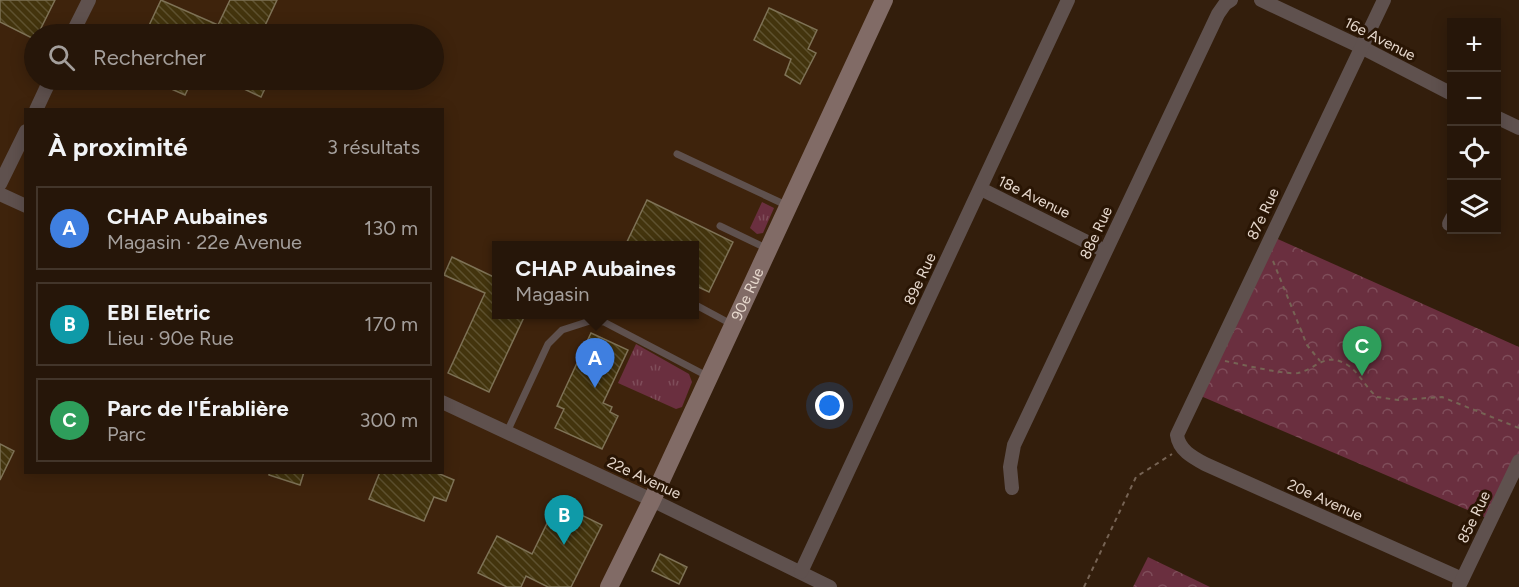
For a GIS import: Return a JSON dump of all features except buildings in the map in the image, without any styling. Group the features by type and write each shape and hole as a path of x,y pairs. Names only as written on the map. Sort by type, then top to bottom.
{"street":[{"path":"77,24 89,0"},
{"name":"90e Rue","path":"609,587 652,500 884,0"},
{"name":"89e Rue","path":"801,572 1068,0"},
{"name":"88e Rue","path":"1011,488 1010,467 1014,446 1218,14 1225,3 1232,0"},
{"name":"16e Avenue","path":"1261,0 1361,47 1447,91"},
{"name":"87e Rue","path":"1180,445 1177,435 1384,0"},
{"path":"37,108 46,90"},
{"path":"1501,121 1519,128"},
{"path":"0,184 24,135"},
{"name":"18e Avenue","path":"981,189 1105,251"},
{"path":"0,194 24,205"},
{"name":"22e Avenue","path":"444,403 652,500 830,587"},
{"name":"20e Avenue","path":"1180,445 1188,454 1205,464 1460,583"},
{"name":"85e Rue","path":"1460,583 1519,461"}],"lane":[{"path":"677,154 788,206"},
{"path":"720,226 768,249"},
{"path":"699,307 733,325"},
{"path":"507,432 548,344 562,330 581,323 593,320 604,322 709,377"}],"path":[{"path":"1265,248 1276,267 1307,345 1320,361"},
{"path":"1213,358 1295,373 1320,361 1328,360 1350,367 1377,398 1398,400 1442,397 1519,428"},
{"path":"1084,587 1136,477 1180,445"}],"shaded area":[{"path":"0,0 884,0 609,587 0,587"}],"green space":[{"path":"762,202 774,208 763,233 757,234 750,228"},
{"path":"1271,236 1519,347 1519,461 1491,520 1196,394"},
{"path":"636,344 689,374 692,382 682,407 676,409 618,383"},
{"path":"1148,557 1210,587 1133,587"}],"place":[{"name":"Parc de l'Érablière","path":"1362,376"},
{"name":"CHAP Aubaines","path":"595,388"},
{"name":"EBI Eletric","path":"564,545"}]}
